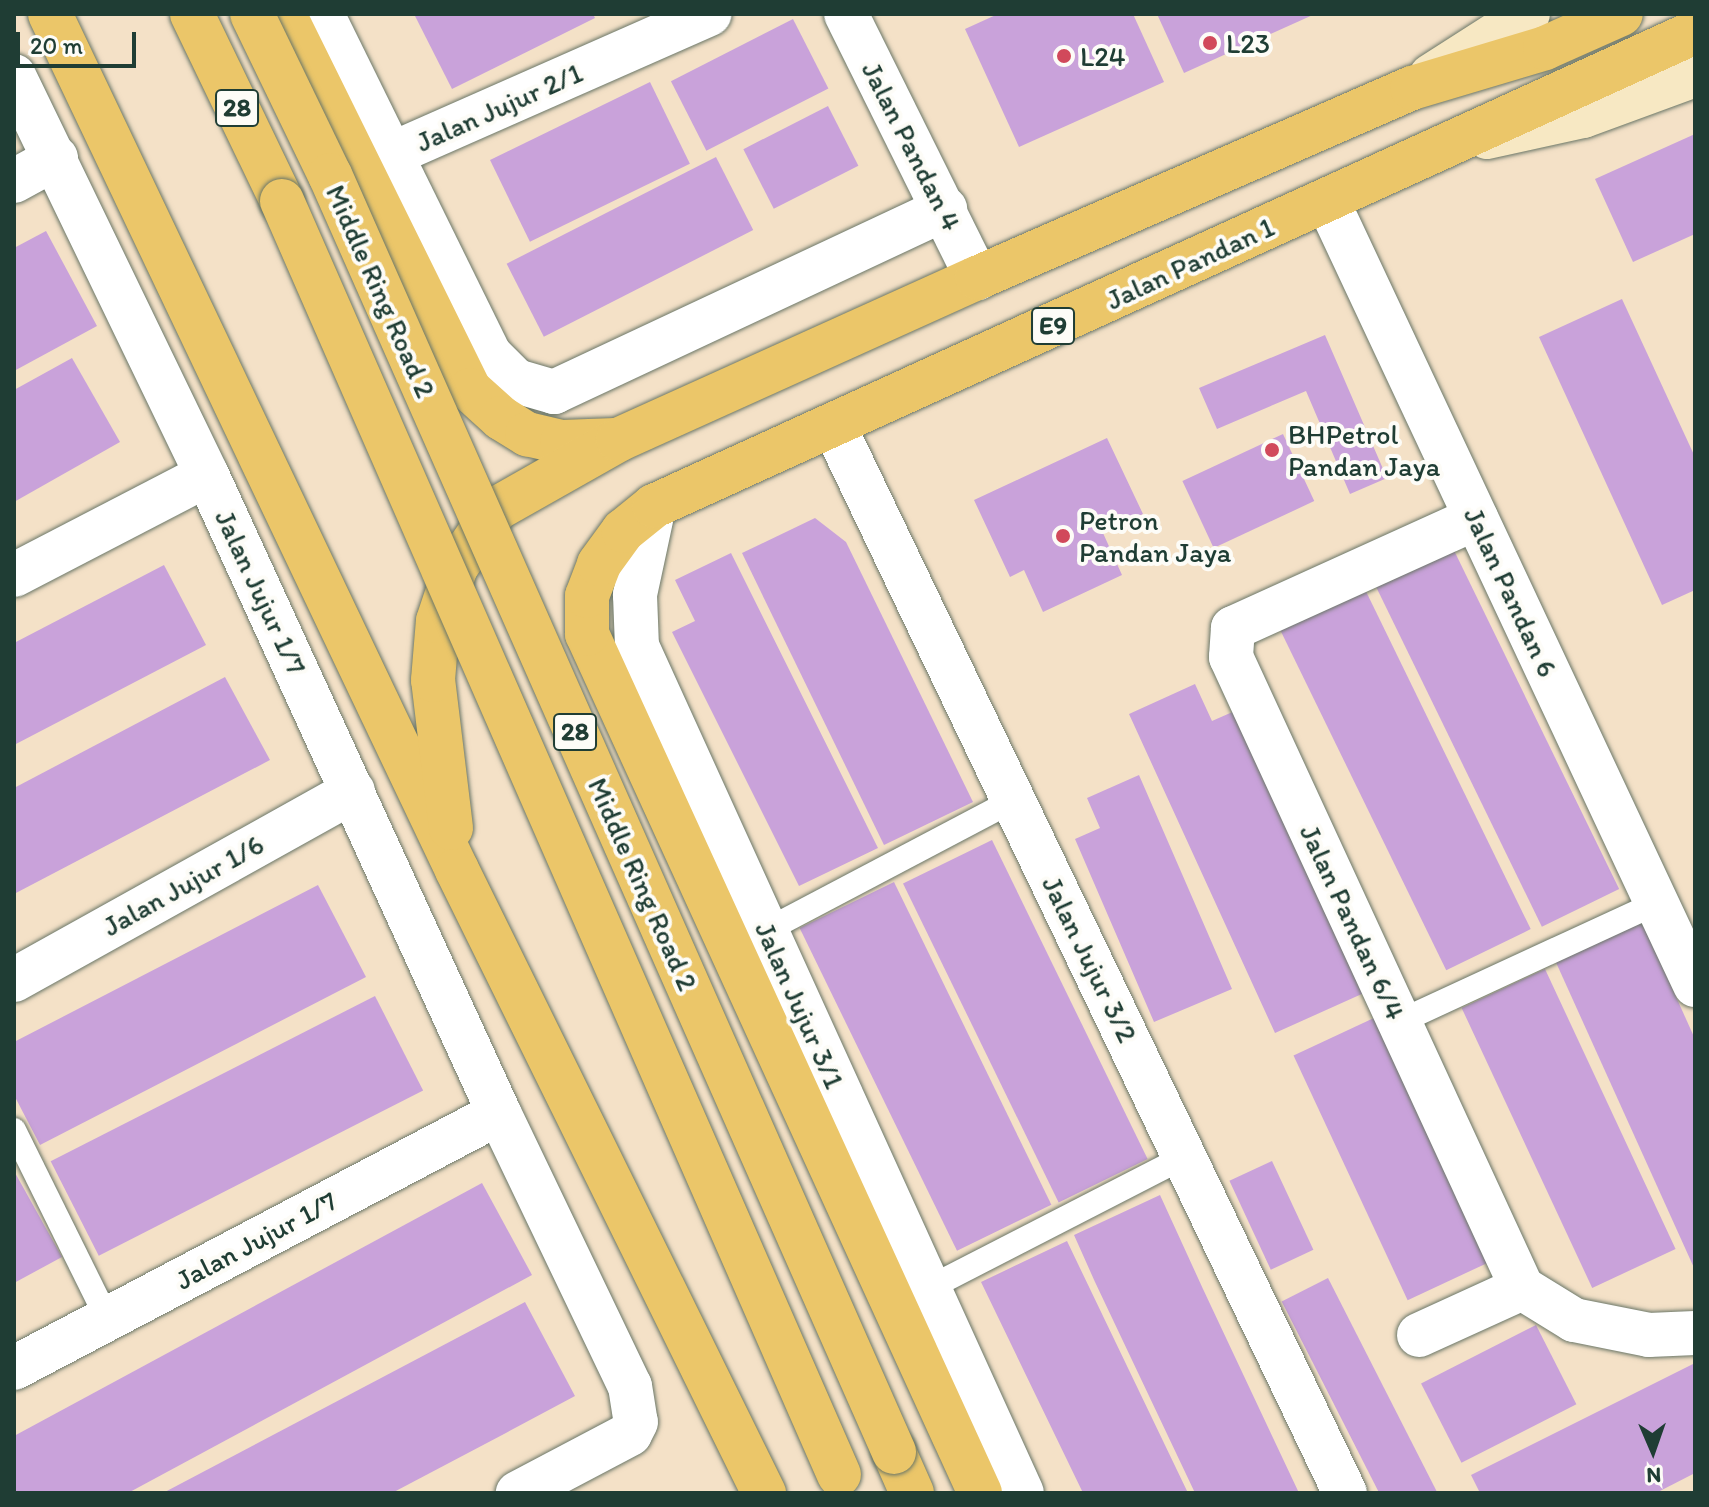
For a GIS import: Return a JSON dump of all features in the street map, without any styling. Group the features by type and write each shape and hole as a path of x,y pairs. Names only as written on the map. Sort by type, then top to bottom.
{"highway":[{"path":"50,14 457,870 764,1493"},
{"name":"Middle Ring Road 2","path":"192,14 282,201 843,1484"},
{"name":"Middle Ring Road 2","path":"252,14 330,175 912,1493"},
{"path":"284,14 470,390 501,418 527,434 562,442 618,440"},
{"path":"457,870 433,680 438,621 456,567 496,509 618,440 977,278 1412,88 1545,48 1621,14"},
{"name":"E9","path":"1451,145 1576,83 1695,32"},
{"name":"Jalan Pandan 1","path":"980,1493 587,634 587,596 599,564 623,531 654,506 1451,145"}],"main road":[{"path":"1412,88 1528,14"},
{"name":"Jalan Pandan 1","path":"1451,145 1583,116 1695,75"}],"street":[{"path":"322,14 489,354 516,381 554,392 945,209"},
{"name":"Jalan Jujur 2/1","path":"392,154 710,14"},
{"name":"Jalan Pandan 4","path":"846,14 977,278"},
{"name":"Jalan Jujur 1/7","path":"14,76 207,475 499,1113 630,1386 636,1422 630,1434 518,1493"},
{"path":"14,181 56,158"},
{"name":"Jalan Pandan 6","path":"1327,200 1695,985"},
{"name":"Jalan Jujur 3/2","path":"834,426 1345,1493"},
{"path":"14,575 207,475"},
{"name":"Jalan Jujur 3/1","path":"654,506 635,595 637,646 1022,1493"},
{"name":"Jalan Pandan 6/4","path":"1476,518 1233,628 1231,657 1522,1288"},
{"name":"Jalan Jujur 1/6","path":"14,980 353,791"},
{"name":"Jalan Jujur 1/7","path":"14,1368 499,1113"},
{"path":"1419,1335 1522,1288 1574,1320 1649,1335 1695,1333"}],"lane":[{"path":"767,930 1014,800"},
{"path":"1399,1022 1656,903"},
{"path":"14,1130 107,1318"},
{"path":"929,1288 1184,1157"}],"building":[{"path":"414,14 593,14 595,18 452,89"},
{"name":"L24","path":"998,14 1133,14 1164,82 1019,147 965,29"},
{"name":"L23","path":"1157,14 1315,14 1184,73"},
{"path":"793,19 828,88 706,151 671,81"},
{"path":"650,82 690,164 530,242 490,160"},
{"path":"828,106 858,166 774,209 743,149"},
{"path":"1695,134 1695,234 1633,262 1595,179"},
{"path":"716,157 753,230 544,337 507,264"},
{"path":"46,231 97,326 14,371 14,248"},
{"path":"1622,299 1695,457 1695,590 1662,605 1539,337"},
{"path":"1325,335 1387,478 1350,494 1306,391 1217,429 1199,388"},
{"path":"72,358 120,442 14,502 14,390"},
{"path":"1283,434 1314,501 1214,548 1182,481"},
{"path":"1107,438 1143,514 1103,533 1122,575 1043,612 1024,570 1010,577 974,500"},
{"path":"815,518 846,542 973,802 884,845 742,553"},
{"path":"1446,534 1619,889 1542,927 1369,572"},
{"path":"731,553 878,848 799,886 672,632 695,621 675,580"},
{"path":"164,565 206,645 14,745 14,643"},
{"path":"1358,575 1531,929 1446,970 1274,616"},
{"path":"225,677 270,760 14,894 14,788"},
{"path":"1195,684 1212,721 1237,710 1364,993 1275,1033 1129,714"},
{"path":"1139,775 1232,989 1154,1022 1075,839 1100,828 1087,798"},
{"path":"992,840 1148,1159 1059,1202 903,883"},
{"path":"894,882 1051,1205 957,1251 800,928"},
{"path":"318,885 366,977 40,1145 14,1095 14,1042"},
{"path":"1641,919 1695,1039 1695,1270 1554,958"},
{"path":"1545,969 1676,1249 1592,1288 1462,1008"},
{"path":"375,996 423,1090 99,1256 51,1161"},
{"path":"1376,1017 1490,1262 1408,1300 1294,1055"},
{"path":"1272,1161 1313,1250 1271,1270 1229,1181"},
{"path":"14,1171 62,1257 14,1283"},
{"path":"482,1183 532,1275 128,1493 14,1493 14,1436"},
{"path":"1160,1195 1299,1493 1195,1493 1095,1282 1074,1235"},
{"path":"1067,1241 1188,1493 1083,1493 981,1282"},
{"path":"1328,1278 1437,1493 1379,1493 1282,1302"},
{"path":"525,1302 575,1396 504,1434 392,1493 163,1493"},
{"path":"1536,1325 1576,1404 1461,1463 1421,1384"},
{"path":"1695,1363 1695,1473 1656,1493 1480,1493 1471,1475"}],"place":[{"name":"L23","path":"1210,43"},
{"name":"L24","path":"1064,56"},
{"name":"BHPetrol Pandan Jaya","path":"1272,450"},
{"name":"Petron Pandan Jaya","path":"1063,536"}]}
